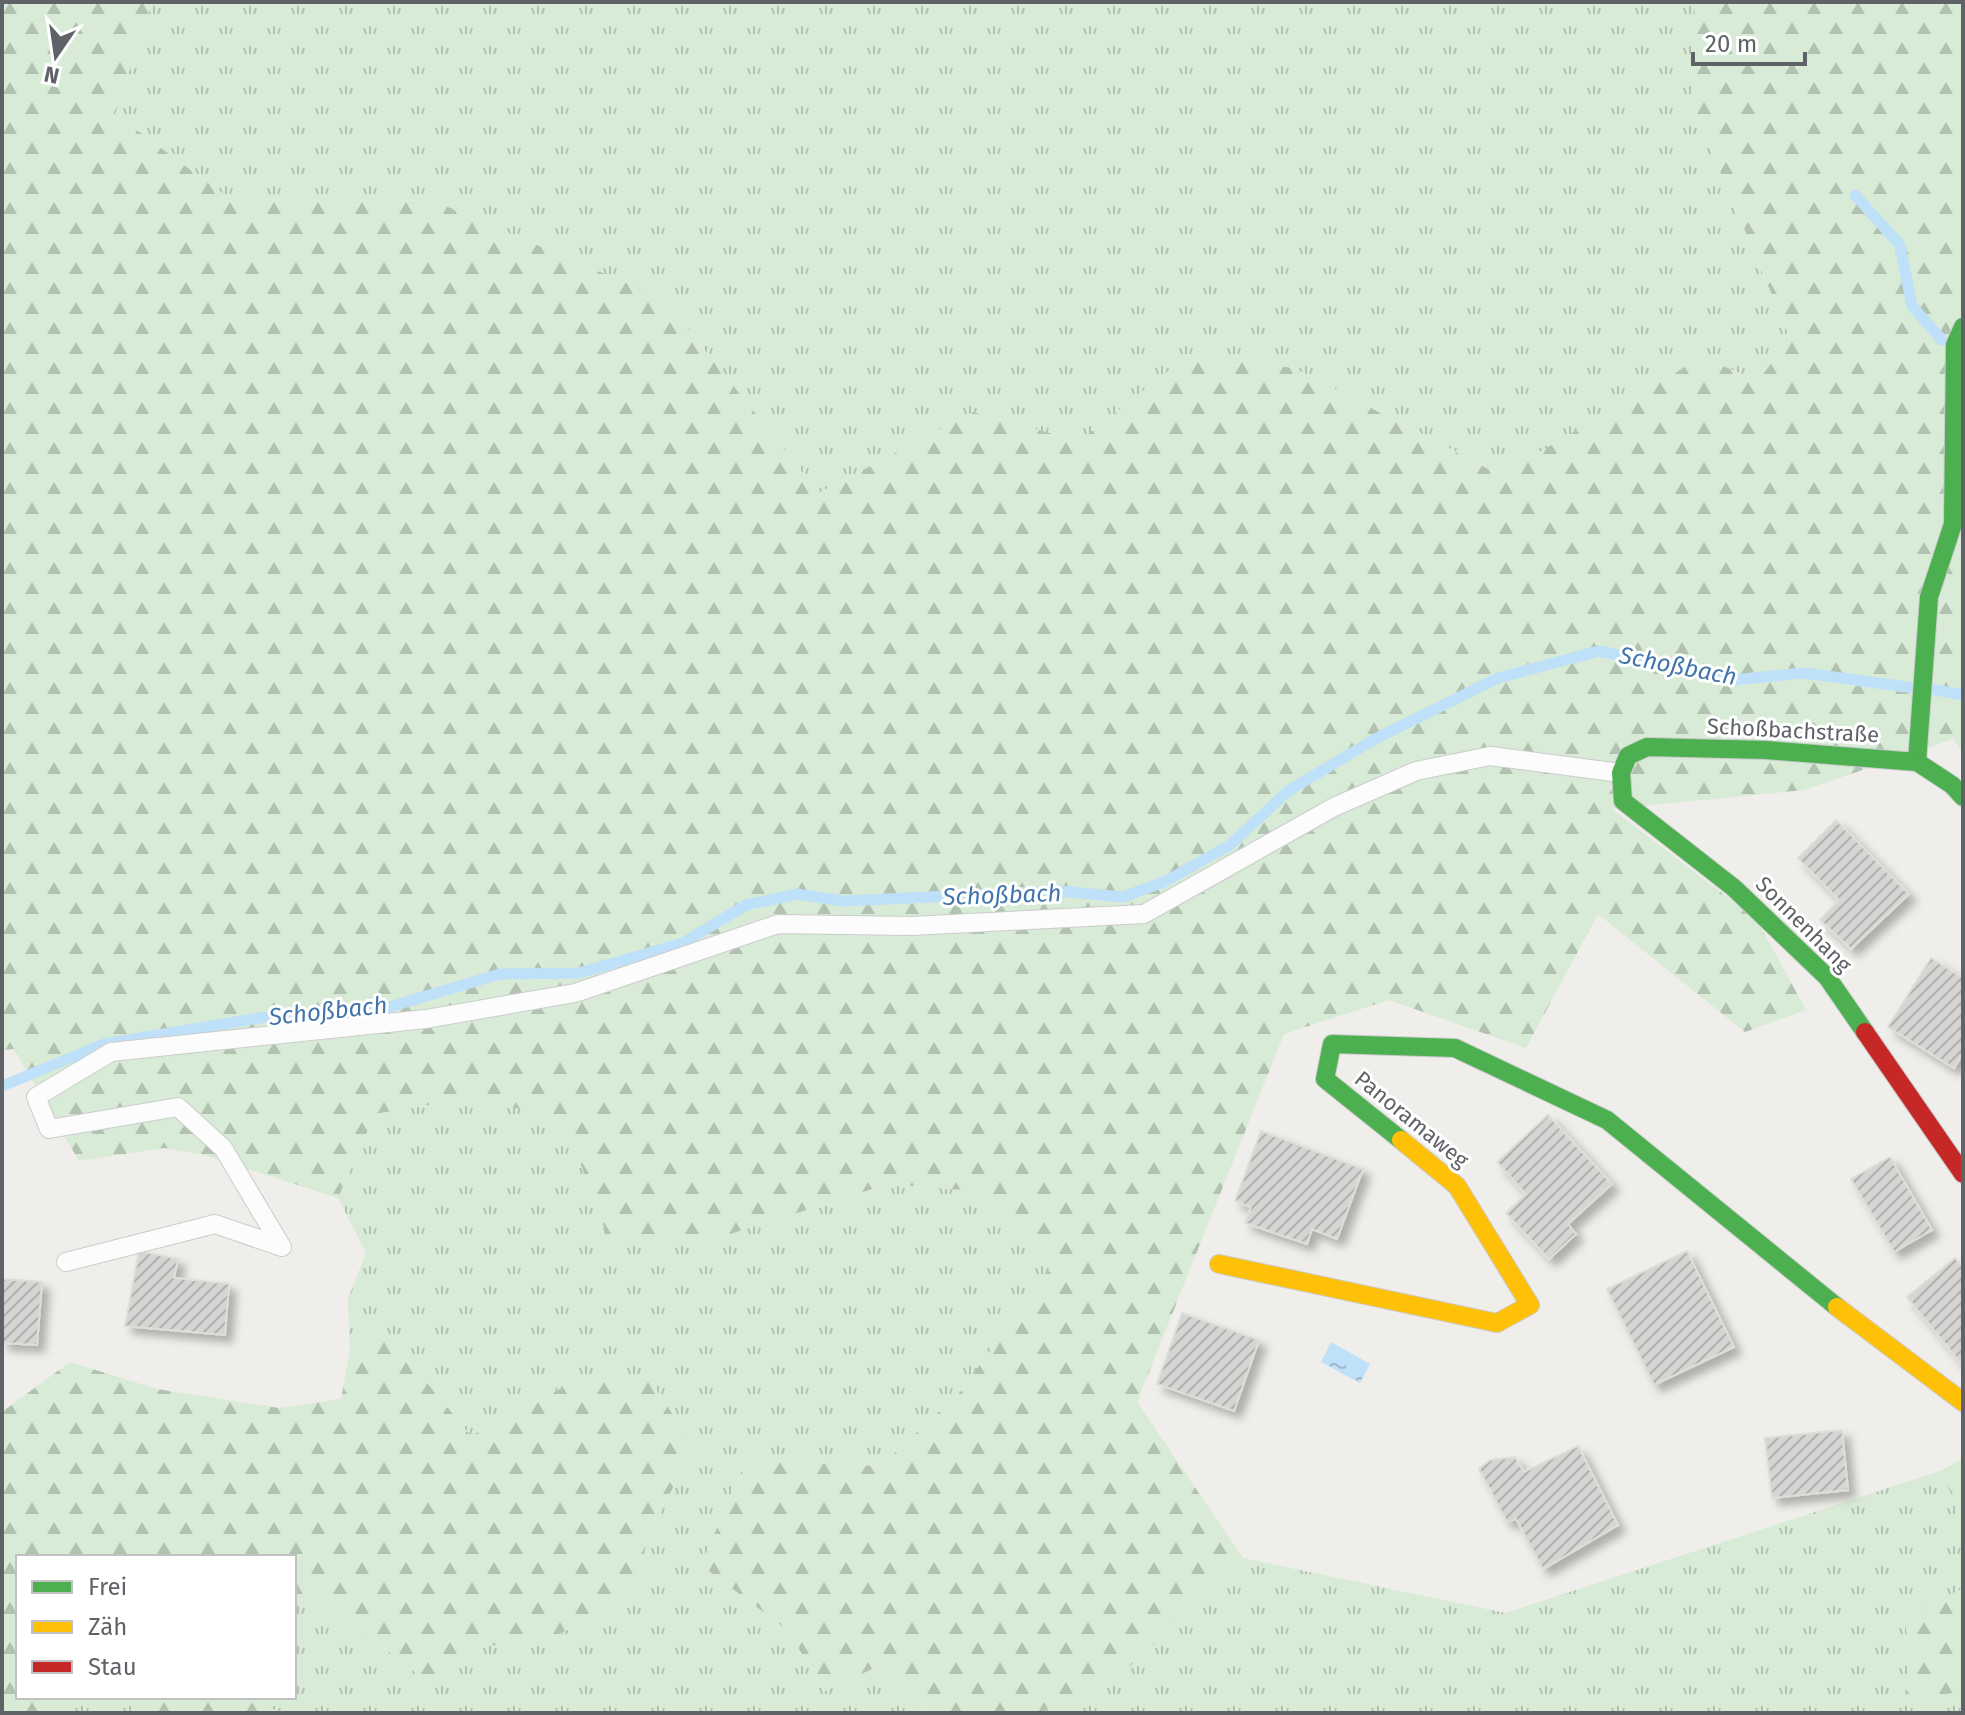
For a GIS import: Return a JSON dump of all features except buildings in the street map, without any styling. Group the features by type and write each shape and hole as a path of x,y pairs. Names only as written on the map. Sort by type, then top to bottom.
{"street":[{"path":"1917,762 1929,597 1953,524 1955,345 1963,327"},
{"name":"Schoßbachstraße","path":"1621,773 1628,756 1647,747 1766,750 1917,762 1952,785 1963,797"},
{"name":"Sonnenhang","path":"1621,773 1623,801 1734,888 1827,977 1963,1174"},
{"name":"Panoramaweg","path":"1219,1264 1497,1323 1530,1305 1457,1186 1325,1079 1332,1044 1455,1048 1607,1120 1886,1347 1963,1402"}],"lane":[{"path":"66,1262 215,1224 282,1247 223,1148 178,1107 49,1129 36,1097 111,1052 426,1019 575,993 778,924 912,926 1144,914 1334,807 1416,771 1490,756 1621,773"}],"green space":[{"path":"2,2 152,2 115,114 230,199 434,201 664,299 819,493 973,412 1079,441 1189,355 1294,368 1500,475 1702,357 1758,381 1790,338 1693,107 1695,2 1963,2 1963,752 1953,739 1804,790 1612,809 1757,920 1806,1010 1745,1032 1598,914 1526,1048 1389,1000 1284,1034 1137,1402 1243,1558 1122,1674 1040,1713 929,1713 881,1665 825,1691 787,1630 701,1565 746,1461 881,1466 960,1392 1052,1266 976,1191 888,1184 708,1241 607,1235 565,1122 476,1097 375,1114 338,1198 204,1155 164,1148 79,1161 14,1049 2,1050"},
{"path":"152,2 1695,2 1693,107 1790,339 1758,381 1702,357 1501,475 1294,368 1189,355 1079,441 973,412 819,493 664,299 434,201 230,199 115,114"},
{"path":"477,1097 565,1122 708,1241 888,1184 976,1191 1053,1266 960,1392 881,1466 746,1461 701,1565 787,1630 825,1691 881,1665 929,1713 285,1713 238,1699 296,1699 296,1601 317,1596 429,1683 478,1646 540,1643 635,1598 649,1530 695,1449 567,1385 471,1436 385,1332 350,1350 348,1299 366,1253 338,1198 375,1114"},
{"path":"385,1332 471,1436 567,1385 649,1378 695,1449 649,1530 635,1598 540,1643 478,1646 429,1683 317,1596 296,1601 296,1555 16,1555 16,1699 41,1699 41,1713 2,1713 2,1412 70,1362 157,1389 279,1408 341,1399 350,1350"},
{"path":"1963,1458 1963,1713 1040,1713 1122,1674 1243,1558 1506,1613 1943,1470"},
{"path":"1963,1458 1963,1531 1943,1470"},
{"path":"1963,1588 1963,1691 1904,1701 1911,1660 1904,1618"},
{"path":"41,1699 128,1699 135,1713 41,1713"},
{"path":"128,1699 238,1699 285,1713 135,1713"}],"water":[{"path":"1331,1342 1370,1364 1360,1383 1321,1362"}],"waterway":[{"path":"1855,195 1900,245 1912,306 1942,340"},
{"name":"Schoßbach","path":"2,1086 104,1044 259,1018 386,1008 500,974 579,973 683,943 746,905 797,894 842,901 1059,891 1123,897 1166,881 1230,845 1288,791 1375,739 1498,678 1599,651 1733,680 1804,673 1914,688"},
{"name":"Schoßbach","path":"1931,689 1963,695"}],"traffic: fast":[{"path":"1917,762 1929,597 1953,524 1955,345 1963,327"},
{"path":"1865,1032 1827,977 1734,888 1623,801 1621,773 1628,756 1647,747 1766,750 1917,762 1952,785 1963,797"},
{"path":"1401,1140 1325,1079 1332,1044 1455,1048 1607,1120 1837,1307"}],"traffic: slow":[{"path":"1219,1264 1497,1323 1530,1305 1457,1186 1401,1140"},
{"path":"1837,1307 1963,1402"}],"traffic: jam":[{"path":"1865,1032 1963,1174"}]}
